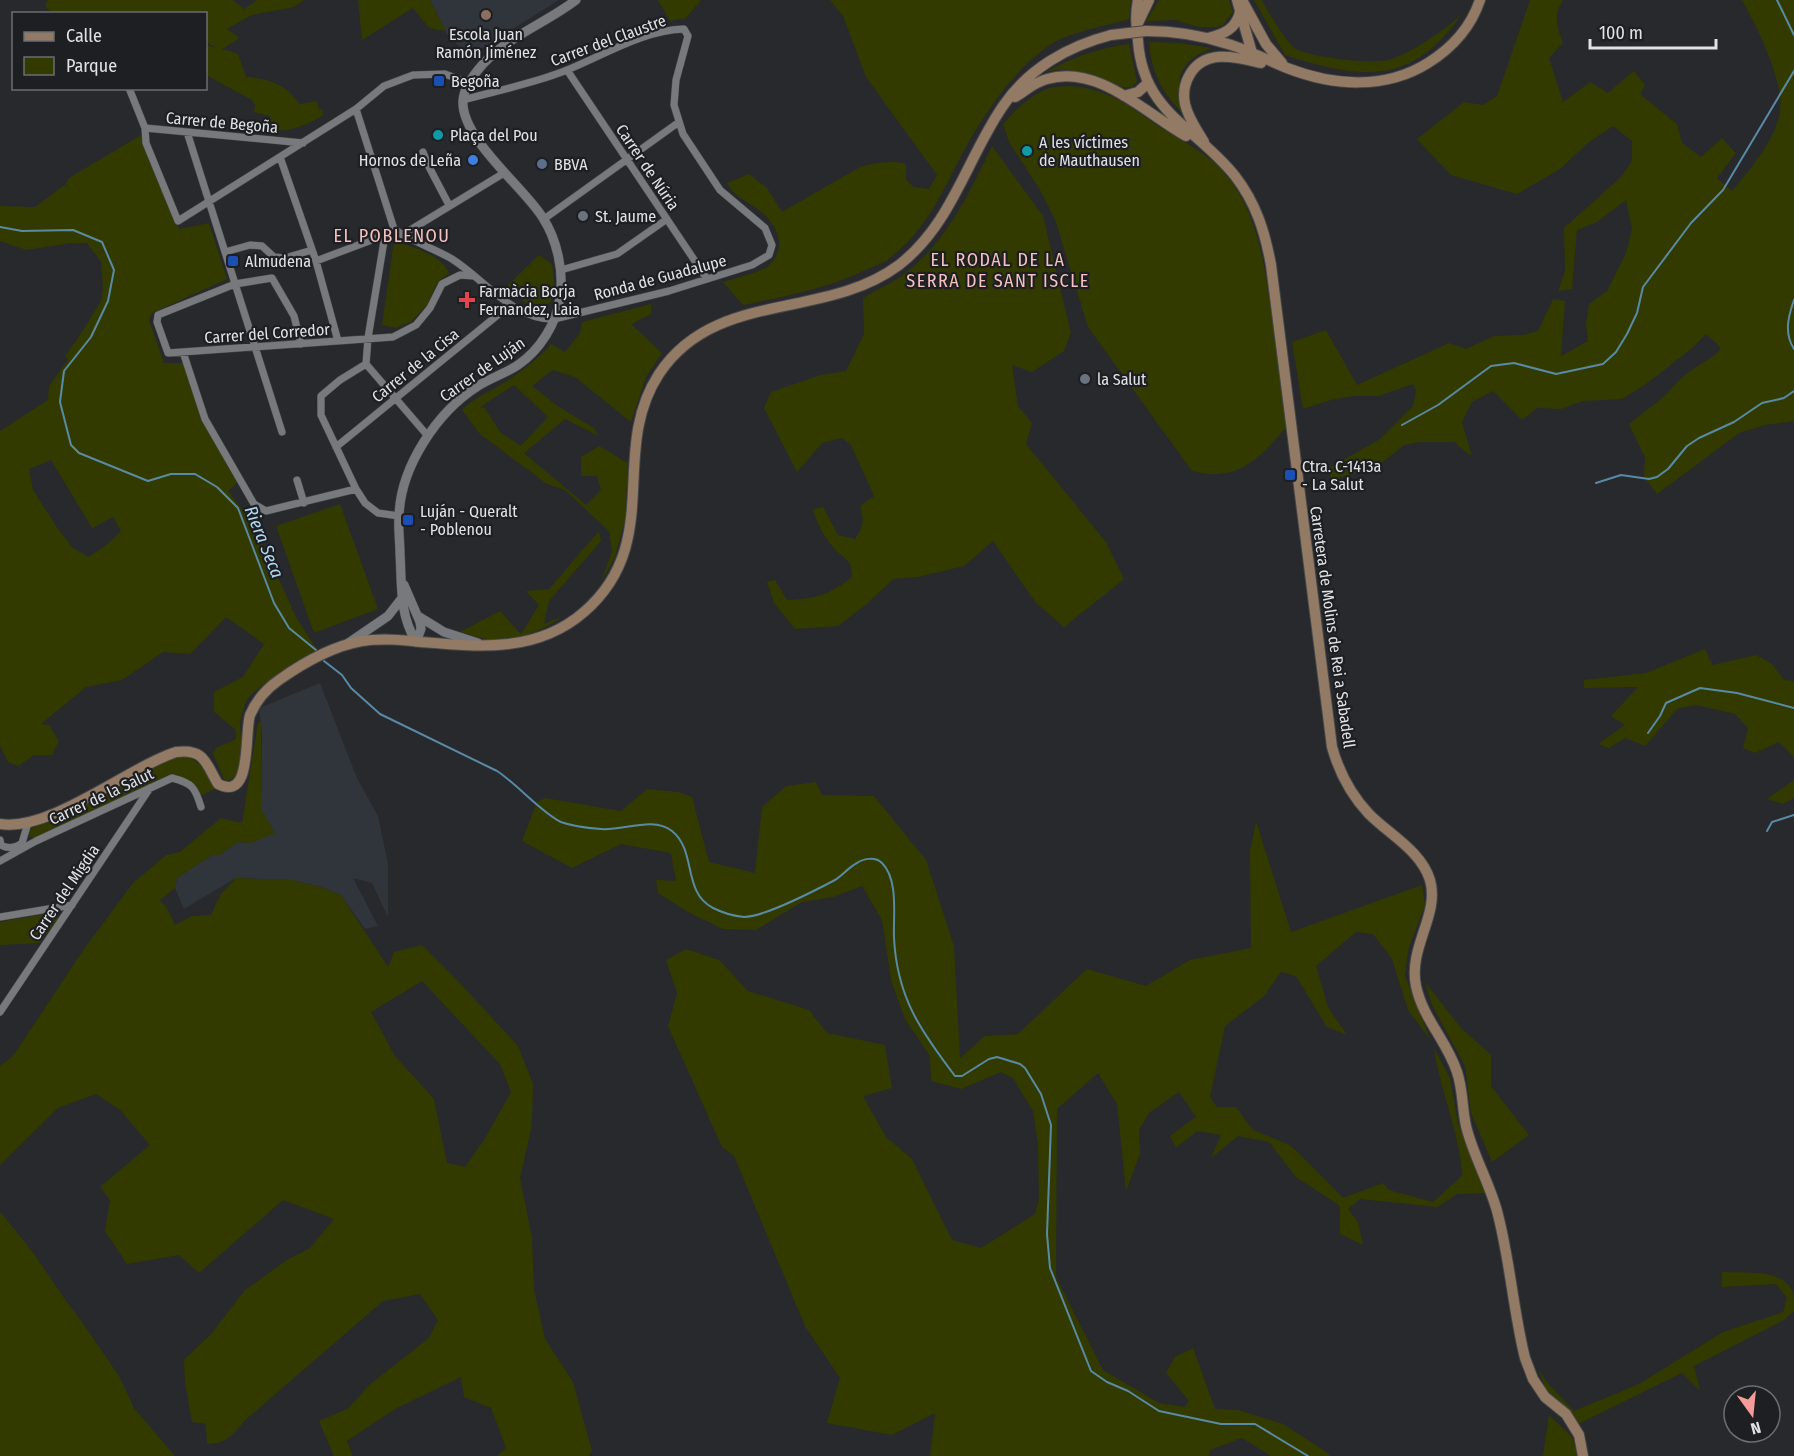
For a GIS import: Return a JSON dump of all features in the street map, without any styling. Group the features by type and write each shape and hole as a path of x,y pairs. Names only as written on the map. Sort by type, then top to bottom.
{"main road":[{"name":"Carretera de Molins de Rei a Sabadell","path":"1138,0 1136,11 1142,29 1141,63 1148,82 1161,105 1222,161 1243,187 1257,212 1267,243 1332,747 1338,766 1355,797 1368,813 1414,855 1425,868 1429,878 1432,900 1415,960 1418,994 1426,1015 1458,1074 1468,1133 1486,1176 1499,1217 1525,1358 1533,1379 1545,1397 1566,1414 1579,1435 1583,1456"},
{"path":"1142,29 1149,0"},
{"path":"1236,0 1252,53"},
{"path":"1242,0 1266,44 1286,67"},
{"path":"2,824 28,823 55,813 176,752 198,753 207,762 218,784 228,788 234,787 241,780 244,770 249,719 262,696 271,686 301,666 346,645 382,640 493,647 524,643 554,633 584,612 607,587 621,560 629,537 635,441 642,411 653,384 676,353 699,334 729,319 844,293 872,281 901,263 924,241 941,218 1004,104 1029,76 1052,59 1078,46 1110,35 1142,29 1207,38 1322,78 1356,82 1390,80 1438,57 1470,22 1480,0"},
{"path":"1207,38 1228,31 1237,22 1240,12"},
{"path":"1205,147 1184,102 1185,87 1192,70 1206,60 1225,56 1286,67"},
{"path":"1004,104 1042,80 1055,77 1089,80 1124,96 1205,147"},
{"path":"1124,96 1137,92 1148,82"}],"street":[{"path":"576,0 562,11 512,39 483,64 469,83 463,100 468,124 504,173 544,219 679,122"},
{"name":"Carrer del Claustre","path":"463,100 567,70 649,36 673,29 684,29 688,36 676,80 674,105 679,122"},
{"name":"Carrer de Núria","path":"567,70 707,279"},
{"name":"Carrer de Begoña","path":"130,90 145,129 146,143 178,221 356,109 384,86 413,75 445,74 469,83"},
{"path":"356,109 394,229 453,260 510,305 545,319 554,319"},
{"name":"Ronda de Guadalupe","path":"554,319 669,291 753,265 769,255 772,245 765,228 720,190 682,134 679,122"},
{"name":"Carrer de Begoña","path":"145,129 303,143"},
{"path":"187,132 282,432"},
{"path":"423,152 449,205"},
{"path":"280,157 312,250 338,341"},
{"path":"402,235 504,173"},
{"name":"Carrer de Luján","path":"416,642 405,620 402,598 399,516 407,478 427,435 441,416 477,386 519,364 539,347 554,319 560,297 561,270 544,219"},
{"path":"561,270 617,254 667,219"},
{"path":"315,261 385,235 368,338 366,364 427,435"},
{"path":"225,252 250,245 262,246 274,257 285,258 312,250"},
{"name":"Carrer del Corredor","path":"236,284 158,315 157,322 168,353 393,337 416,324 430,308 442,284 460,275 474,276"},
{"path":"236,284 272,278 294,316 301,344"},
{"name":"Carrer de la Cisa","path":"336,447 510,305"},
{"path":"183,352 205,419 254,504 266,511 356,489"},
{"path":"366,364 340,380 321,396 321,414 356,489 365,503 378,513 399,516"},
{"path":"297,480 304,503"},
{"path":"402,580 418,616 421,629 416,642"},
{"path":"346,645 388,616 402,598"},
{"path":"418,616 454,636 493,647"},
{"name":"Carrer de la Salut","path":"0,861 171,778 186,782 195,790 201,807"},
{"name":"Carrer del Migdia","path":"0,1012 150,788"},
{"name":"Carrer de la Salut","path":"22,843 28,823"},
{"name":"Carrer de la Salut","path":"2,824 0,847 33,843"},
{"path":"0,917 72,905"}],"shaded area":[{"name":"Escola Juan Ramón Jiménez","path":"430,0 559,0 470,56 448,36"},
{"path":"320,683 357,778 378,816 388,863 388,917 372,883 353,878 378,926 365,929 341,895 321,887 291,880 236,878 184,909 175,888 177,878 212,855 219,855 238,842 250,843 274,833 261,809 262,732 259,708"}],"green space":[{"path":"48,0 233,0 244,9 257,0 304,0 294,7 252,15 227,29 240,38 222,49 238,54 246,77 262,79 283,87 299,104 317,101 323,115 297,128 268,131 270,116 254,112 255,105 252,100 207,76 207,45 217,48 207,43 207,12 51,12 45,6"},
{"path":"358,0 430,0 446,31 429,28 413,8 362,40"},
{"path":"658,0 701,0 686,18 670,21"},
{"path":"830,0 1131,0 1129,19 1063,38 1049,45 1023,68 999,96 979,125 928,217 905,245 888,260 824,286 743,305 723,282 764,269 774,259 779,244 771,222 759,210 737,195 727,183 749,174 767,188 782,212 860,167 889,162 906,164 906,180 914,187 929,189 937,175 866,77 843,16"},
{"path":"1159,0 1229,0 1233,12 1223,25 1216,27 1199,27 1175,20 1146,21"},
{"path":"1254,0 1262,0 1283,34 1296,49 1330,58 1358,61 1383,61 1410,51 1429,40 1462,14 1443,37 1424,54 1404,65 1383,71 1361,72 1338,69 1285,55"},
{"path":"1530,0 1563,0 1557,21 1563,43 1549,58 1563,102 1590,82 1608,93 1634,71 1645,85 1640,94 1677,124 1682,143 1701,157 1722,138 1736,153 1717,178 1732,191 1771,138 1781,105 1770,58 1742,0 1794,0 1794,421 1765,425 1739,433 1657,494 1644,477 1645,458 1629,424 1666,395 1680,379 1715,355 1721,348 1706,334 1691,349 1646,384 1622,399 1583,401 1561,409 1537,408 1522,420 1493,391 1472,402 1462,422 1472,457 1454,442 1419,442 1404,445 1374,469 1332,479 1327,469 1380,439 1413,406 1416,391 1413,384 1378,396 1353,396 1303,409 1292,342 1326,330 1357,385 1449,343 1466,349 1494,336 1523,335 1538,331 1553,299 1565,301 1561,356 1588,341 1586,324 1589,304 1607,291 1626,253 1632,229 1626,200 1597,222 1577,230 1572,289 1558,291 1565,271 1564,228 1621,177 1632,161 1632,141 1613,126 1589,142 1560,169 1517,194 1451,175 1417,139 1464,102 1483,105 1497,96"},
{"path":"1149,42 1179,43 1212,48 1192,59 1181,74 1179,92 1183,114 1169,97 1155,73"},
{"path":"1129,44 1137,81 1132,87 1119,86 1073,71 1046,72 1086,54"},
{"path":"1070,86 1096,91 1118,100 1204,154 1231,182 1252,220 1267,283 1287,426 1257,457 1235,470 1222,474 1192,471 1088,327 1055,219 1040,190 1009,142 1003,124 1018,108 1043,90"},
{"path":"141,135 179,229 209,223 227,279 152,313 149,320 164,363 183,363 199,410 237,483 228,491 246,515 265,549 297,619 318,651 268,681 251,695 246,702 240,723 240,766 232,778 225,781 213,754 216,748 236,739 236,730 214,712 214,692 243,677 264,644 226,617 190,654 163,652 122,680 86,687 41,724 49,725 59,741 52,755 34,755 18,766 8,762 0,746 0,431 48,400 49,386 68,360 65,356 101,301 103,288 101,262 87,243 71,243 26,250 0,241 0,206 35,207 66,184 69,178","holes":["51,460 92,528 113,517 121,531 89,557 73,548 33,490 29,469"]},
{"path":"992,146 1043,216 1071,333 1064,351 1032,372 1012,365 1018,406 1032,423 1026,444 1106,542 1124,579 1064,627 1035,602 993,541 964,566 918,577 893,579 868,603 838,626 795,629 774,603 767,582 775,580 787,600 814,597 829,592 852,577 849,562 826,539 813,509 823,507 838,535 855,539 862,523 860,506 874,496 851,445 842,438 822,443 797,472 764,408 771,392 821,375 846,371 864,334 863,298 903,275 932,248 965,199"},
{"path":"394,241 433,256 445,266 449,273 437,283 427,305 411,322 396,328 382,325"},
{"path":"539,255 552,264 554,294 548,304 532,307 505,288"},
{"path":"651,304 651,314 631,324 662,353 646,377 631,422 575,377 552,370 532,386 559,407 594,428 599,436 565,419 524,453 586,505 601,490 597,476 581,476 581,457 599,446 628,463 625,520 615,557 600,584 612,552 609,531 565,490 547,484 480,434 462,410 472,401 519,373 551,344 565,352 580,333 582,322","holes":["514,385 548,417 521,446 500,432 485,408 480,407"]},
{"path":"340,504 378,609 314,633 276,526"},
{"path":"599,531 601,541 549,601 544,624 563,616 532,633 505,640 488,639 460,632 500,611 521,634 539,605 526,591 549,589"},
{"path":"1705,649 1712,665 1756,655 1772,664 1784,680 1794,681 1794,757 1779,742 1755,753 1743,748 1748,728 1735,714 1696,705 1677,709 1645,746 1625,738 1609,748 1598,744 1625,725 1611,716 1638,687 1584,688 1584,680 1646,673"},
{"path":"261,722 261,809 275,833 250,843 238,842 219,855 212,855 177,878 175,888 160,900 175,925 192,916 211,915 220,895 236,878 291,880 321,887 341,895 388,967 394,952 422,945 518,1046 533,1084 532,1125 520,1178 532,1238 534,1289 545,1339 573,1382 592,1451 589,1456 497,1456 506,1448 491,1408 464,1397 461,1377 395,1409 347,1441 353,1456 334,1456 319,1421 349,1408 369,1385 429,1338 438,1320 420,1294 383,1301 243,1422 232,1435 219,1442 207,1444 206,1424 192,1422 185,1383 184,1360 212,1333 244,1291 287,1260 310,1248 334,1219 283,1200 199,1273 179,1255 127,1264 105,1231 110,1200 100,1187 150,1145 120,1110 96,1094 58,1108 0,1165 0,1066 13,1056 84,949 133,883 166,855 180,852 221,818 242,823 258,723","holes":["422,981 500,1064 511,1092 484,1140 465,1167 447,1163 434,1099 395,1056 371,1012"]},
{"path":"190,757 203,767 215,789 198,797 195,790 171,778 36,841 26,833 167,759"},
{"path":"1794,780 1794,798 1783,804 1767,799"},
{"path":"816,782 822,795 874,796 926,860 954,946 960,1058 985,1036 1018,1034 1087,969 1146,986 1190,960 1251,948 1250,851 1256,821 1291,932 1422,885 1425,905 1408,950 1405,976 1430,1039 1408,1010 1392,959 1373,934 1356,932 1316,966 1328,1007 1347,1035 1327,1027 1296,976 1281,972 1264,996 1225,1026 1210,1097 1217,1107 1236,1107 1253,1130 1290,1145 1343,1198 1383,1183 1389,1190 1433,1202 1462,1176 1458,1144 1434,1048 1450,1078 1458,1124 1485,1193 1457,1194 1437,1207 1360,1199 1348,1209 1358,1222 1363,1245 1340,1234 1340,1206 1296,1177 1269,1142 1238,1136 1211,1158 1221,1135 1197,1131 1176,1148 1170,1136 1196,1117 1179,1092 1149,1113 1139,1130 1140,1154 1126,1191 1117,1104 1098,1073 1057,1109 1056,1277 1103,1370 1159,1403 1185,1407 1189,1401 1166,1373 1175,1357 1193,1348 1215,1409 1238,1410 1283,1424 1330,1456 1271,1456 1242,1438 1210,1450 1209,1456 930,1456 935,1413 892,1435 827,1423 840,1378 805,1326 734,1156 722,1147 668,1026 677,993 666,960 686,949 719,960 748,991 809,1010 827,1033 885,1045 892,1088 863,1096 886,1137 912,1159 952,1240 981,1248 1035,1214 1039,1199 1038,1145 1033,1111 1013,1078 1001,1072 961,1089 931,1081 930,1056 905,1019 891,980 882,920 862,886 833,897 802,902 756,930 723,929 690,913 658,893 656,880 676,881 671,853 621,844 572,868 522,841 537,802 545,798 621,811 647,789 678,792 692,797 709,862 755,873 762,807 786,786"},
{"path":"50,913 59,918 39,943 0,945 0,922"},
{"path":"1425,982 1461,1028 1491,1055 1491,1086 1529,1135 1492,1162 1471,1113 1465,1066 1432,1005"},
{"path":"0,1212 32,1251 119,1376 134,1408 175,1456 0,1456"},
{"path":"1722,1272 1762,1273 1781,1279 1793,1292 1794,1311 1784,1320 1694,1366 1700,1391 1682,1373 1578,1424 1547,1393 1538,1368 1546,1381 1574,1411 1639,1384 1723,1332 1783,1312 1787,1298 1776,1284 1722,1287"},
{"path":"1549,1415 1572,1437 1578,1456 1543,1456"}],"waterway":[{"path":"1777,0 1794,35"},
{"path":"1402,425 1438,405 1491,366 1514,363 1556,374 1603,364 1616,352 1627,334 1637,313 1643,287 1691,223 1723,190 1794,71"},
{"name":"Riera Seca","path":"0,227 22,231 73,230 102,242 114,270 108,301 91,337 64,371 60,402 71,445 79,453 148,481 171,474 195,474 217,487 238,508 274,603 289,628 316,650"},
{"path":"1794,300 1788,325 1789,337 1794,349"},
{"path":"1596,483 1621,475 1649,479 1657,477 1668,469 1687,446 1699,438 1734,422 1762,403 1784,398 1794,391"},
{"path":"324,661 342,675 351,688 380,714 497,771 561,822 601,829 647,824 672,831 680,839 685,849 697,892 703,901 724,913 744,917 764,913 835,880 860,861 873,859 882,863 891,879 893,889 894,938 900,978 912,1012 931,1043 955,1076 962,1076 989,1059 997,1057 1020,1064 1025,1068 1041,1094 1051,1125 1047,1234 1050,1268 1091,1371 1159,1411 1221,1424 1255,1424 1308,1456"},
{"path":"1648,733 1666,703 1700,688 1737,693 1794,708"},
{"path":"1767,831 1772,822 1794,815"}],"place":[{"name":"Escola Juan Ramón Jiménez","path":"486,15"},
{"name":"Begoña","path":"439,81"},
{"name":"Plaça del Pou","path":"438,135"},
{"name":"A les víctimes de Mauthausen","path":"1027,151"},
{"name":"Hornos de Leña","path":"473,160"},
{"name":"BBVA","path":"542,164"},
{"name":"St. Jaume","path":"583,216"},
{"name":"Almudena","path":"233,261"},
{"name":"Farmàcia Borja Fernandez, Laia","path":"467,300"},
{"name":"la Salut","path":"1085,379"},
{"name":"Ctra. C-1413a - La Salut","path":"1290,475"},
{"name":"Luján - Queralt - Poblenou","path":"408,520"}],"district":[{"name":"EL POBLENOU","path":"392,236"},
{"name":"EL RODAL DE LA SERRA DE SANT ISCLE","path":"998,270"}]}
